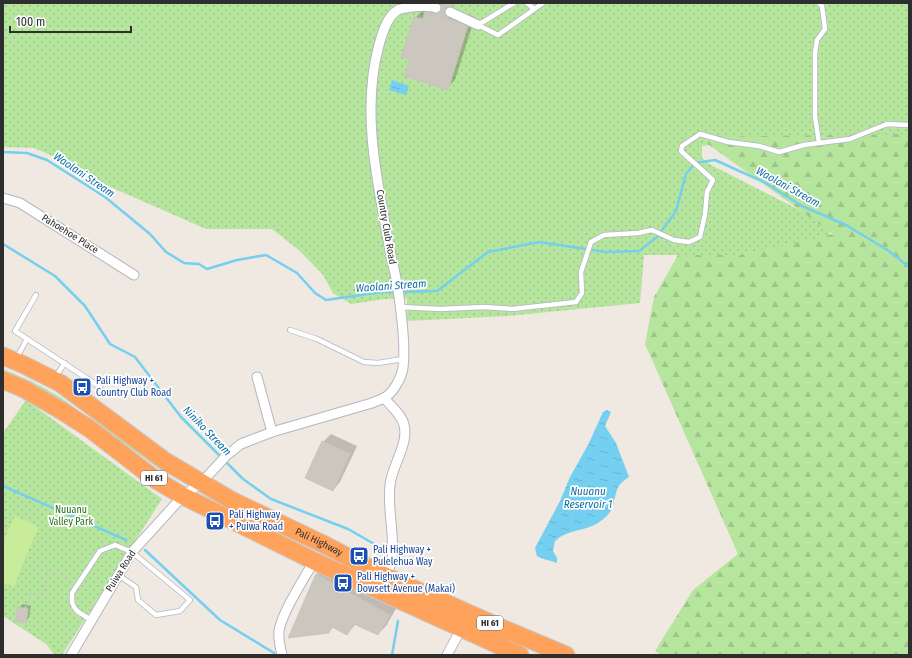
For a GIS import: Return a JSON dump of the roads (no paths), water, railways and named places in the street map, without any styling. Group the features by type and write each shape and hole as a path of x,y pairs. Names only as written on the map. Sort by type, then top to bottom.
{"highway":[{"name":"Pali Highway","path":"9,358 60,383 166,461 231,500 384,576 566,655"},
{"name":"Pali Highway","path":"3,380 62,411 90,429 156,480 183,496 314,561 520,655"},
{"path":"271,520 276,528 306,544 312,550 314,561"},
{"path":"314,561 320,555 326,554 375,578 384,576"}],"street":[{"name":"Country Club Road","path":"183,496 201,483 227,455 241,444 272,432 372,403 384,398 399,380 404,355 397,283 389,246 373,149 371,103 374,66 384,31 396,12 402,8 426,6 436,8"},
{"path":"450,12 478,25"},
{"name":"Pahoehoe Place","path":"4,200 20,203 134,275"},
{"path":"257,377 272,432"},
{"path":"384,398 401,418 404,424 405,439 390,482 389,495 392,560 384,576"},
{"name":"Puiwa Road","path":"72,655 132,552 183,496"},
{"path":"282,655 279,643 279,630 284,614 314,561"},
{"path":"447,655 461,629"}],"lane":[{"path":"478,25 514,3"},
{"path":"527,3 534,9"},
{"path":"478,25 498,35 543,3"},
{"path":"818,3 822,6 825,29 817,40 815,53 815,116 819,143"},
{"path":"399,304 441,309 484,307 512,309 576,302 582,293 581,272 591,242 604,236 638,233 652,230 674,240 689,242 700,238 705,214 707,192 713,180 681,151 682,146 700,134 728,142 759,146 779,152 804,145 850,139 887,124 909,125"},
{"path":"36,295 15,331 100,387"},
{"path":"290,330 316,339 364,362 378,363 403,359"},
{"path":"9,358 27,339"},
{"path":"53,380 65,363"},
{"path":"91,620 74,607 72,602 72,593 100,551 115,545 132,552 190,600 180,610 156,615 138,600 136,587 118,575"}],"water":[{"path":"392,80 409,86 406,95 389,90"},
{"name":"Nuuanu Reservoir 1","path":"607,410 611,412 605,426 616,443 629,477 618,487 611,510 604,519 593,526 567,534 555,541 553,551 557,558 557,563 537,556 535,548 560,501 570,477 588,445 603,412"}],"waterway":[{"name":"Waolani Stream","path":"3,152 27,153 47,160 105,197 150,234 166,252 184,263 199,264 207,269 237,260 266,255 297,273 315,293 326,300 382,292 396,292"},
{"name":"Waolani Stream","path":"401,292 437,291 488,252 539,242 606,252 639,251 657,237 676,211 686,174 695,163 715,160 764,182 802,206 846,225 889,251 909,267"},
{"name":"Niniko Stream","path":"3,244 55,276 85,306 110,344 135,357 181,417 243,479 271,499 348,529 376,545"},
{"path":"3,486 126,540"},
{"path":"145,550 220,620 274,653 274,655"},
{"name":"Niniko Stream","path":"392,655 398,621"}],"place":[{"name":"Pali Highway + Country Club Road","path":"82,387"},
{"name":"Pali Highway + Puiwa Road","path":"215,521"},
{"name":"Pali Highway + Pulelehua Way","path":"359,556"},
{"name":"Pali Highway + Dowsett Avenue (Makai)","path":"343,583"}],"park label":[{"name":"Nuuanu Valley Park","path":"71,516"}]}
